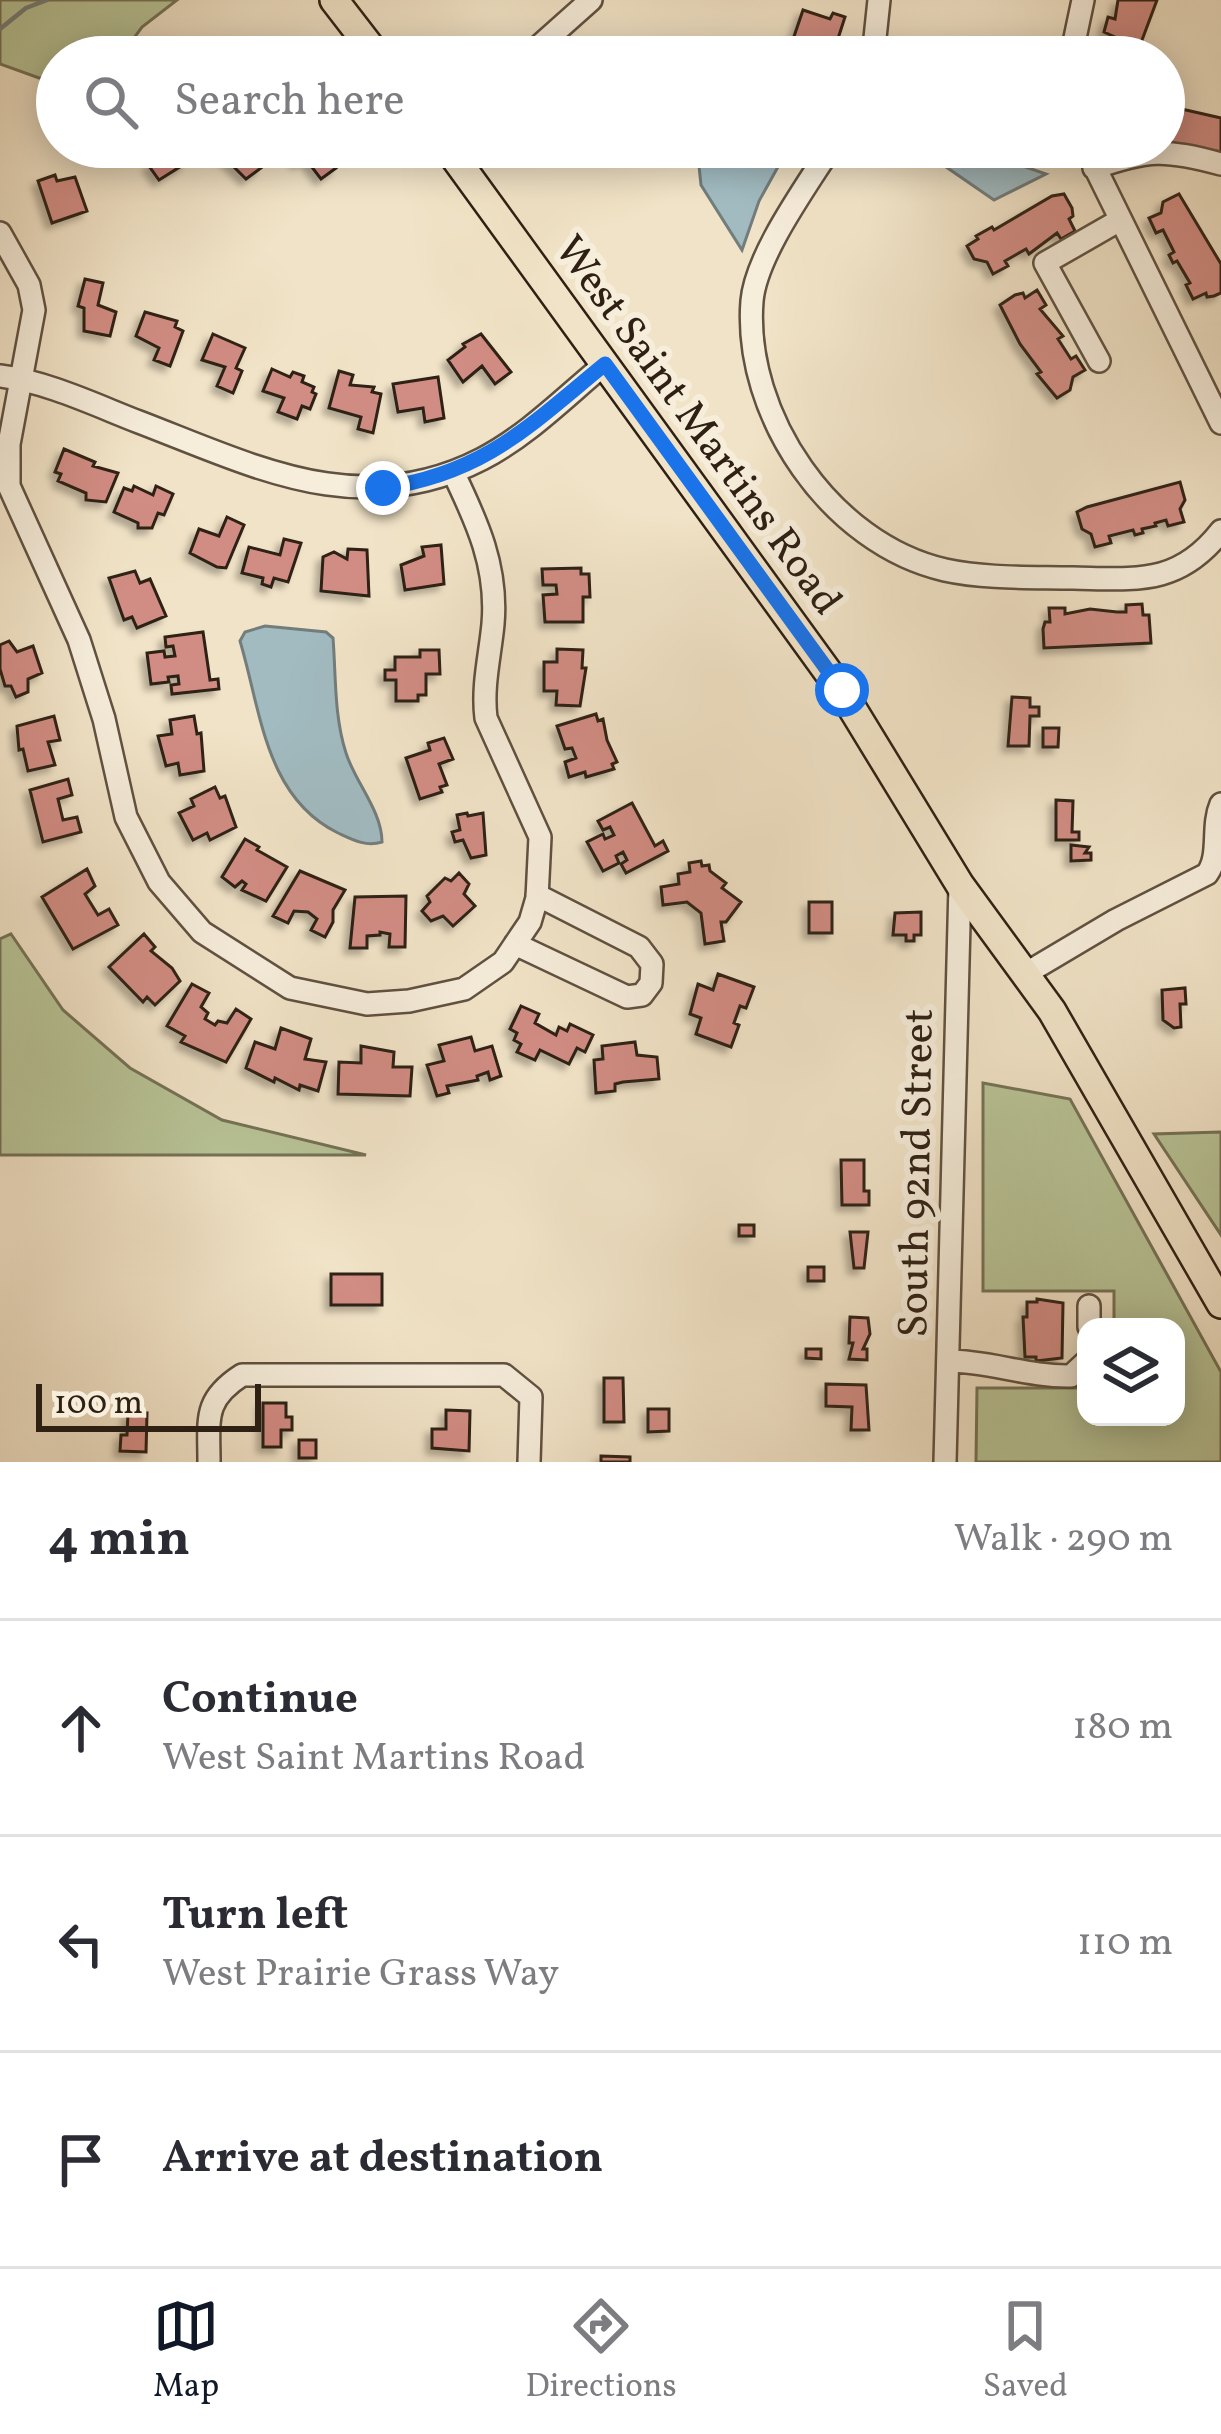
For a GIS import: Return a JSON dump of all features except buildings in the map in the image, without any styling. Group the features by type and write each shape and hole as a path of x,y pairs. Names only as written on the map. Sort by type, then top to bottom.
{"main road":[{"path":"334,0 361,36"},
{"name":"West Saint Martins Road","path":"462,168 842,690 960,885 1052,1011 1221,1304"}],"street":[{"path":"551,36 591,0"},
{"path":"875,36 879,0"},
{"path":"1076,36 1084,0"},
{"path":"1185,154 1221,164"},
{"path":"818,168 775,238 752,296 753,359 772,416 806,473 850,519 890,549 945,570 1018,577 1153,580 1191,563 1219,537"},
{"path":"1094,168 1221,423"},
{"path":"1100,361 1045,262 1120,220"},
{"path":"0,233 29,285 34,310 10,378 9,486 79,640 104,719 126,817 159,882 202,932 290,988 367,1004 410,1001 464,988 503,962 530,922 538,895 540,837 486,718 483,698 494,620 493,577 483,536 453,472"},
{"path":"10,378 54,390 285,478 333,488 383,488 453,472 485,458 605,364"},
{"path":"1025,974 1116,920 1208,874 1215,862 1215,824 1221,804"},
{"name":"South 92nd Street","path":"945,1462 960,885"},
{"path":"515,944 627,997 642,995 651,983 652,964 639,947 538,895"},
{"path":"948,1360 979,1360 1044,1377 1071,1376 1077,1370"},
{"path":"209,1462 209,1411 220,1390 242,1375 505,1375 531,1396 529,1462"}],"green space":[{"path":"0,0 177,0 135,36 36,36 36,77 0,64"},
{"path":"11,934 63,1010 130,1068 222,1120 366,1155 0,1155 0,939"},
{"path":"983,1083 1070,1099 1221,1372 1221,1462 976,1462 977,1388 1077,1388 1077,1426 1185,1426 1185,1318 1114,1318 1114,1291 983,1291"},
{"path":"1221,1132 1221,1235 1154,1134"}],"water":[{"path":"699,168 777,168 759,201 742,250 701,185"},
{"path":"948,168 1029,168 1046,174 994,200"},
{"path":"265,626 326,632 333,638 342,739 378,819 382,842 370,844 338,833 295,798 280,775 240,641 245,632"}],"waterway":[{"path":"0,29 26,8 47,0"}],"route":[{"path":"383,488 422,482 485,458 605,364 842,690"}]}
